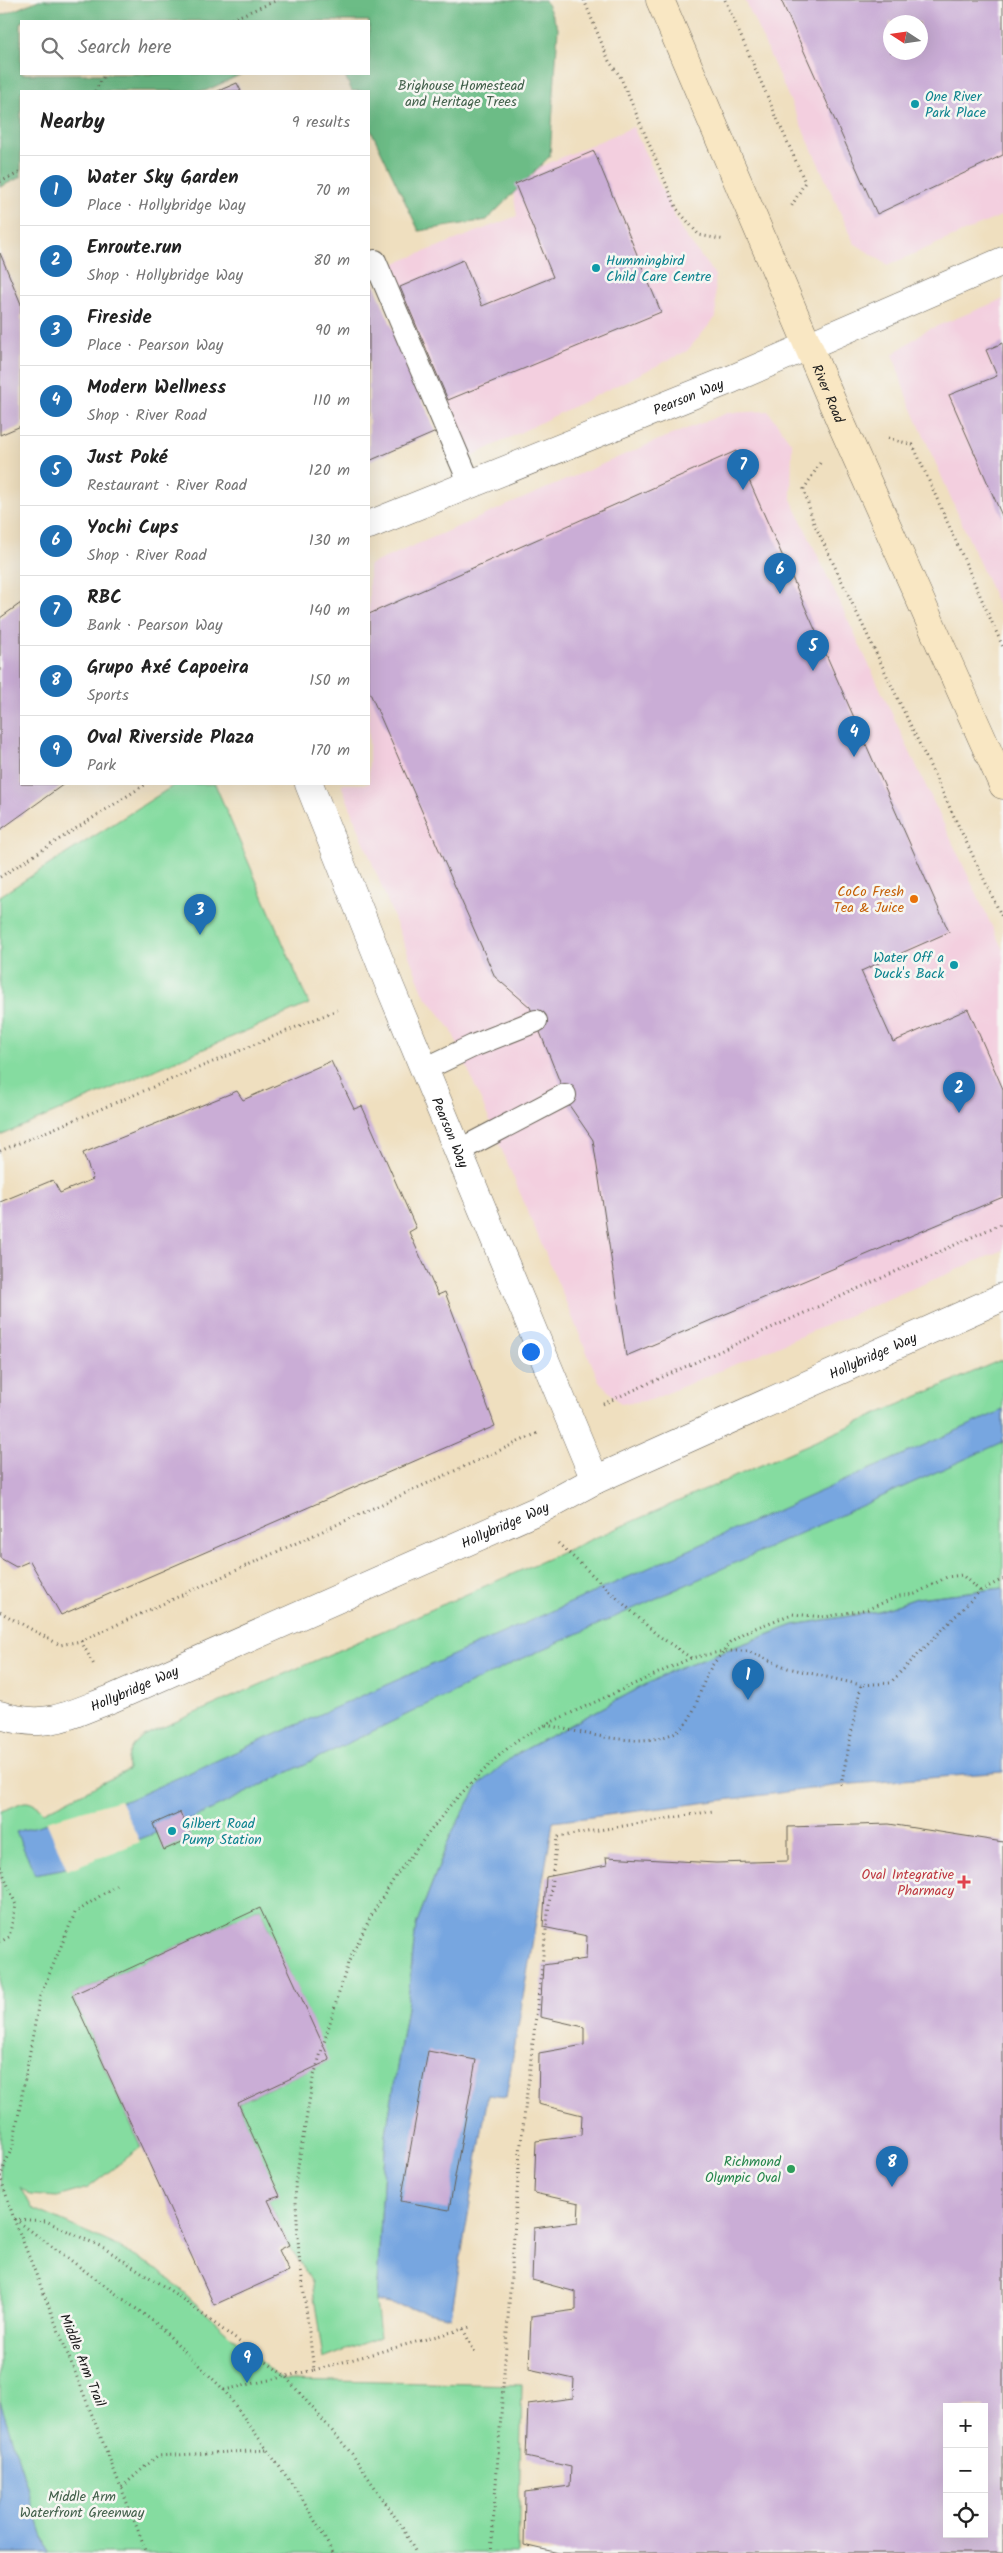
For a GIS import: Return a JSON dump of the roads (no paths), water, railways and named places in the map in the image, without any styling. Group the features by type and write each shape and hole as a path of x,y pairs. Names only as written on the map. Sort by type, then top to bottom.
{"street":[{"name":"River Road","path":"660,0 842,425 1003,785"},
{"name":"Pearson Way","path":"370,525 808,346 1003,261"},
{"name":"Pearson Way","path":"309,785 424,1069 595,1480"},
{"name":"Hollybridge Way","path":"0,1715 16,1720 51,1722 111,1699 545,1507 595,1480 1003,1297"}],"lane":[{"path":"375,262 470,484"},
{"path":"424,1069 473,1046 536,1021"},
{"path":"458,1151 565,1095"}],"water":[{"path":"1003,1410 1003,1442 515,1662 192,1819 62,1869 35,1874 16,1832 128,1800"},
{"path":"1003,1588 1003,1772 841,1785 553,1822 506,2097 488,2095 451,2317 376,2301 386,2134 407,2007 416,1925 451,1834 478,1786 513,1756 673,1670 794,1625 879,1611 917,1598"},
{"path":"0,2401 48,2553 0,2553"}],"place":[{"name":"One River Park Place","path":"915,104"},
{"name":"Hummingbird Child Care Centre","path":"596,268"},
{"name":"RBC","path":"743,490"},
{"name":"Yochi Cups","path":"780,594"},
{"name":"Just Poké","path":"813,671"},
{"name":"Modern Wellness","path":"854,757"},
{"name":"CoCo Fresh Tea & Juice","path":"914,899"},
{"name":"Fireside","path":"200,935"},
{"name":"Water Off a Duck's Back","path":"954,965"},
{"name":"Enroute.run","path":"959,1113"},
{"name":"Water Sky Garden","path":"748,1700"},
{"name":"Gilbert Road Pump Station","path":"172,1831"},
{"name":"Oval Integrative Pharmacy","path":"964,1882"},
{"name":"Richmond Olympic Oval","path":"791,2169"},
{"name":"Grupo Axé Capoeira","path":"892,2187"},
{"name":"Oval Riverside Plaza","path":"247,2383"}],"park label":[{"name":"Brighouse Homestead and Heritage Trees","path":"461,94"},
{"name":"Middle Arm Waterfront Greenway","path":"82,2504"}]}
